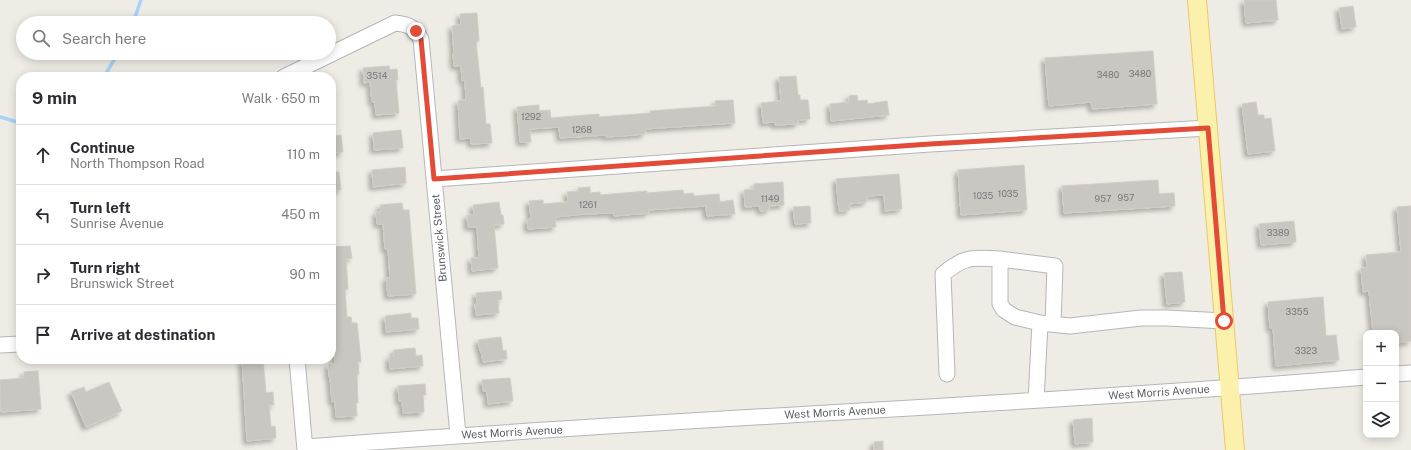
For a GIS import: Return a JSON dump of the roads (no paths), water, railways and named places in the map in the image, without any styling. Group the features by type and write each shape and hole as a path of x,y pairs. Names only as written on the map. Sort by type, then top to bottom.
{"main road":[{"path":"1198,0 1235,450"}],"street":[{"name":"Brunswick Street","path":"336,52 395,23 406,24 416,31 421,39 458,435"},
{"name":"Brunswick Street","path":"294,72 319,60"},
{"path":"434,179 930,144 1208,128"},
{"path":"947,374 943,274 955,263 970,258 1000,259 1055,266 1036,400"},
{"path":"1000,259 1000,304 1004,310 1015,317 1046,324 1070,326 1141,318 1224,321"},
{"path":"0,345 16,344"},
{"path":"297,364 305,449"},
{"path":"1399,374 1411,373"},
{"name":"West Morris Avenue","path":"305,449 458,435 1229,388 1363,376"}],"waterway":[{"path":"135,16 141,0"},
{"path":"107,72 114,60"},
{"path":"0,117 16,122"}]}
